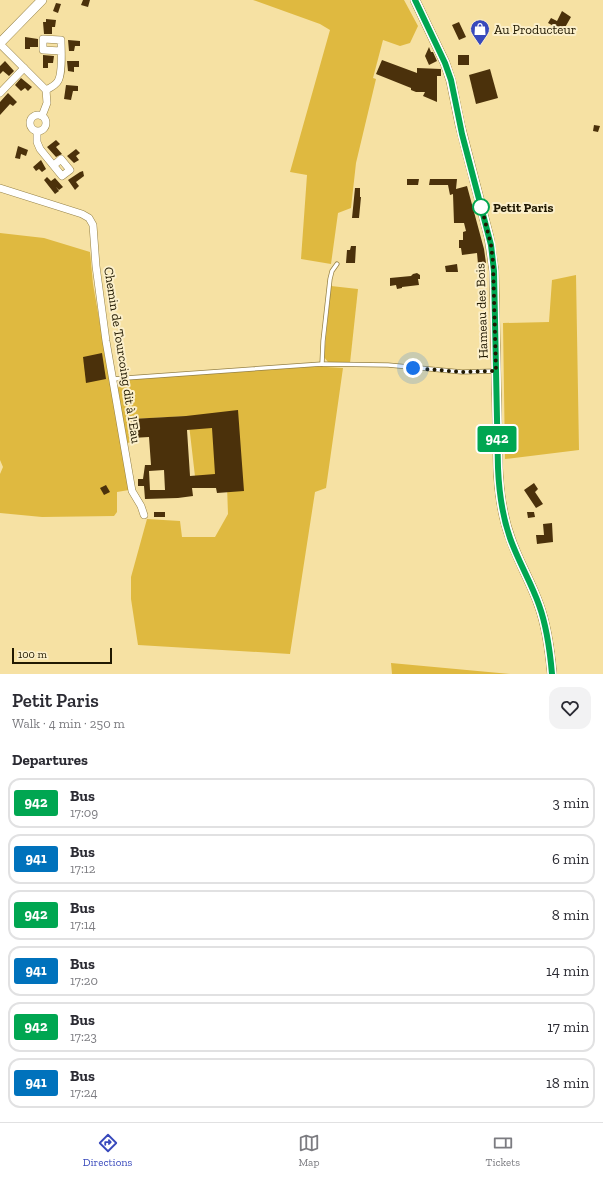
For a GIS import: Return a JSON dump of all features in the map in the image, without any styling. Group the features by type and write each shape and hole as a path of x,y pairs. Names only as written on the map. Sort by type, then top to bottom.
{"street":[{"path":"0,35 37,0"},
{"path":"42,0 0,43 46,90 47,103 42,116"},
{"name":"Hameau des Bois","path":"415,0 450,76 462,131 491,245 494,271 498,468 502,505 510,538 539,605 545,626 552,674"},
{"path":"46,90 56,84 61,76 61,50"},
{"path":"0,93 24,68"},
{"path":"37,132 30,127 30,120 34,116 42,116"},
{"path":"37,132 43,130 46,126 45,120 42,116"},
{"path":"37,132 38,146 54,165"},
{"name":"Chemin de Tourcoing dit à l'Eau","path":"0,188 82,214 89,218 93,226 101,306 112,379 132,491 144,515"},
{"name":"Hameau des Bois","path":"549,649 549,674"}],"lane":[{"path":"322,364 330,279 332,271 337,264"},
{"path":"112,379 322,364 388,365 462,372 496,371"}],"shaded area":[{"path":"253,0 404,0 418,26 410,43 400,46 383,40 373,78 376,79 356,163 351,208 338,213 331,264 301,259 307,175 290,172 330,30 320,24"},
{"path":"0,233 44,238 90,252 93,284 129,490 117,492 117,512 114,516 42,517 0,513 0,474 3,467 0,460"},
{"path":"576,275 579,450 505,459 503,323 549,322 552,280"},
{"path":"331,286 358,289 350,363 328,362 324,357"},
{"path":"310,366 343,368 326,488 315,492 290,654 138,645 131,599 131,577 147,519 180,521 182,537 215,537 228,514 227,486 196,485 188,416 131,419 132,442 127,443 117,390 122,380"},
{"path":"391,663 510,674 392,674"}],"building":[{"path":"83,0 90,0 88,7 81,5"},
{"path":"56,3 61,4 58,13 53,11"},
{"path":"562,11 571,17 563,31 548,23 551,18 557,21"},
{"path":"46,19 56,20 55,27 52,27 52,34 44,34 43,22 46,22"},
{"path":"459,22 466,37 459,40 452,25"},
{"path":"25,37 38,39 38,47 30,47 30,49 25,49"},
{"path":"68,40 80,41 80,46 75,46 74,51 69,51"},
{"path":"429,47 437,61 429,65 425,56"},
{"path":"43,55 54,56 53,63 48,63 48,68 43,68"},
{"path":"458,55 469,55 469,65 458,65"},
{"path":"382,60 417,73 417,68 441,69 441,76 437,76 437,102 423,96 425,92 416,92 411,90 411,88 376,74"},
{"path":"5,61 14,71 9,76 3,71 0,74 0,66"},
{"path":"67,61 79,61 79,67 74,67 74,72 68,71"},
{"path":"490,69 498,98 476,104 469,75"},
{"path":"21,78 32,87 28,91 25,88 21,91 15,85"},
{"path":"66,85 78,86 78,91 73,91 71,100 64,99"},
{"path":"8,93 17,102 13,106 10,104 0,115 0,102"},
{"path":"594,125 600,126 598,132 593,131"},
{"path":"56,140 60,144 56,147 62,154 56,157 47,147"},
{"path":"18,146 28,150 26,156 21,154 20,159 15,158"},
{"path":"76,149 80,153 76,156 79,160 74,163 67,156"},
{"path":"41,160 46,169 42,172 39,169 36,171 33,167"},
{"path":"83,171 84,176 76,182 79,186 75,190 68,180"},
{"path":"47,177 51,181 55,178 63,187 59,190 56,187 59,191 55,194 44,180"},
{"path":"407,179 419,179 418,185 407,185"},
{"path":"430,179 457,179 456,189 467,186 484,249 486,263 478,264 477,253 462,255 461,248 459,248 459,240 463,240 463,232 466,231 464,223 454,223 453,194 450,195 448,185 429,185"},
{"path":"355,188 360,188 361,197 359,218 352,218"},
{"path":"351,246 356,246 355,263 346,263 347,250 350,250"},
{"path":"457,264 458,272 446,272 445,266"},
{"path":"417,273 420,275 420,279 418,279 419,285 397,289 396,285 390,286 390,278 411,276"},
{"path":"102,353 106,379 86,383 83,357"},
{"path":"238,410 244,491 217,493 216,488 192,488 193,496 145,499 144,486 138,486 138,479 143,479 145,465 151,465 149,437 132,438 131,419 186,416","holes":["212,428 215,474 190,476 187,430","164,470 165,490 150,490 149,471"]},
{"path":"534,483 538,489 535,492 543,504 536,508 524,490"},
{"path":"106,485 110,492 104,495 100,488"},
{"path":"154,512 165,512 165,517 154,517"},
{"path":"527,512 534,512 535,517 528,518"},
{"path":"552,523 553,542 537,544 536,535 544,535 543,524"}],"bus line":[{"name":"942","path":"415,0 449,72 462,134 491,245 494,271 498,468 500,493 506,526 510,538 539,605 543,618 552,674"}],"place":[{"name":"Au Producteur","path":"480,46"},
{"name":"Petit Paris","path":"481,207"}],"route":[{"path":"413,368 462,372 496,371 493,262 491,245 481,205 481,207"}]}
